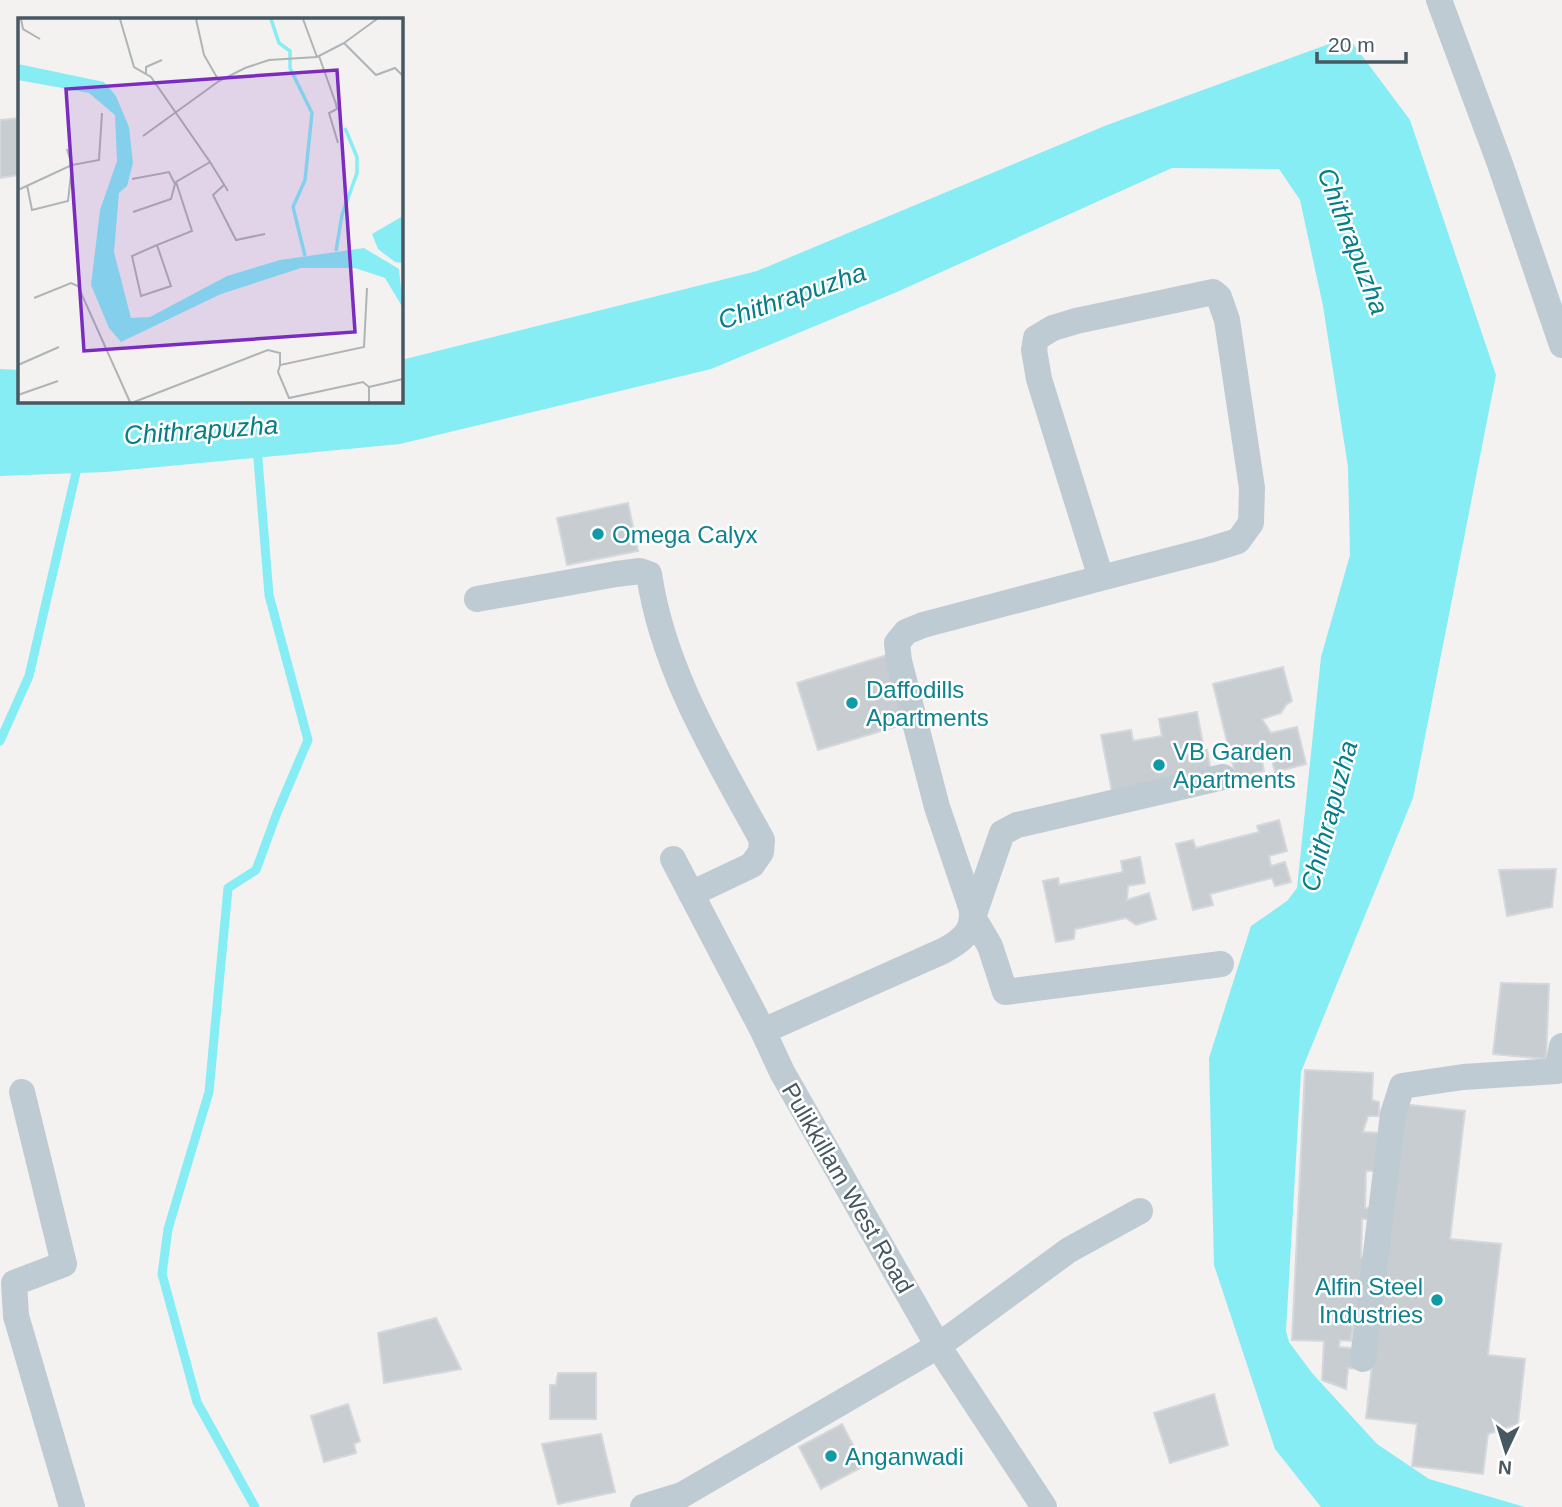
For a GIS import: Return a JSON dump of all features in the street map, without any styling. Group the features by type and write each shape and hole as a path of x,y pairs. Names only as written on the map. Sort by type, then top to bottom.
{"street":[{"path":"1439,0 1500,164 1562,345"},
{"path":"1101,578 1039,379 1034,350 1036,338 1053,328 1076,321 1213,292 1219,297 1227,320 1252,488 1251,523 1238,541 1209,550 923,625 906,632 897,643 899,661 937,807 973,917 990,946 1006,992 1221,964"},
{"path":"478,599 603,576 640,571 649,573 658,617 698,724 762,840 761,852 752,865 691,894"},
{"path":"763,1031 943,951 965,936 1002,833 1017,825 1223,777"},
{"name":"Pulikkillam West Road","path":"673,859 782,1072 938,1346 1044,1507"},
{"path":"1363,1359 1393,1114 1402,1086 1462,1077 1561,1070"},
{"path":"22,1092 64,1264 14,1283 16,1315 72,1507"},
{"path":"643,1507 686,1501 938,1346 1069,1250 1140,1211"}],"water":[{"name":"Chithrapuzha","path":"1348,37 1410,120 1496,375 1413,798 1301,1072 1286,1331 1289,1342 1312,1373 1377,1444 1429,1479 1525,1507 1321,1507 1275,1449 1214,1265 1209,1058 1251,926 1287,901 1297,888 1321,657 1350,555 1348,467 1323,306 1300,200 1279,169 1172,168 897,292 711,369 400,444 106,472 0,476 0,369 18,370 18,402 402,402 402,360 757,271 1107,125"}],"building":[{"path":"18,118 18,175 0,178 0,120"},
{"name":"Omega Calyx","path":"628,503 638,551 567,565 557,518"},
{"name":"Daffodills Apartments","path":"887,655 908,723 818,750 797,683"},
{"path":"1283,667 1292,701 1281,713 1262,719 1271,733 1297,727 1306,764 1275,772 1270,753 1261,755 1264,771 1236,778 1213,684"},
{"name":"VB Garden Apartments","path":"1197,712 1203,744 1186,748 1187,754 1207,750 1212,777 1113,797 1101,735 1131,730 1133,741 1162,736 1159,719"},
{"path":"1279,820 1287,851 1269,856 1271,866 1285,862 1291,882 1275,886 1272,878 1210,894 1213,905 1193,910 1176,844 1193,840 1196,848 1259,832 1257,826"},
{"path":"1140,857 1145,883 1128,886 1127,900 1149,893 1156,919 1136,925 1126,918 1075,929 1074,939 1056,942 1043,881 1058,878 1059,885 1123,872 1121,861"},
{"path":"1556,869 1552,907 1507,916 1499,870"},
{"path":"1501,983 1549,984 1546,1059 1493,1054"},
{"name":"Alfin Steel Industries","path":"1305,1070 1373,1073 1372,1100 1379,1102 1379,1116 1368,1116 1363,1132 1383,1133 1376,1171 1366,1171 1365,1208 1373,1208 1373,1219 1362,1219 1361,1257 1371,1258 1361,1322 1353,1325 1351,1341 1340,1340 1339,1347 1360,1349 1358,1369 1348,1368 1346,1389 1322,1380 1324,1341 1292,1340"},
{"name":"Alfin Steel Industries","path":"1402,1104 1465,1111 1450,1239 1501,1244 1488,1355 1525,1359 1518,1424 1488,1434 1483,1474 1412,1466 1417,1424 1366,1418"},
{"path":"436,1318 461,1369 384,1383 378,1333"},
{"path":"558,1373 596,1373 596,1419 550,1419 550,1385 556,1385"},
{"path":"1214,1394 1228,1445 1170,1463 1154,1413"},
{"path":"348,1404 360,1441 354,1444 356,1453 324,1462 311,1416"},
{"name":"Anganwadi","path":"842,1424 864,1466 821,1489 799,1447"},
{"path":"601,1434 615,1492 558,1504 542,1444"}],"waterway":[{"name":"Chithrapuzha","path":"255,1507 197,1402 162,1274 168,1229 209,1092 228,888 256,870 308,740 269,595 257,447"},
{"path":"0,741 29,676 78,464"}],"place":[{"name":"Omega Calyx","path":"598,534"},
{"name":"Daffodills Apartments","path":"852,703"},
{"name":"VB Garden Apartments","path":"1159,765"},
{"name":"Alfin Steel Industries","path":"1437,1300"},
{"name":"Anganwadi","path":"831,1456"}]}
